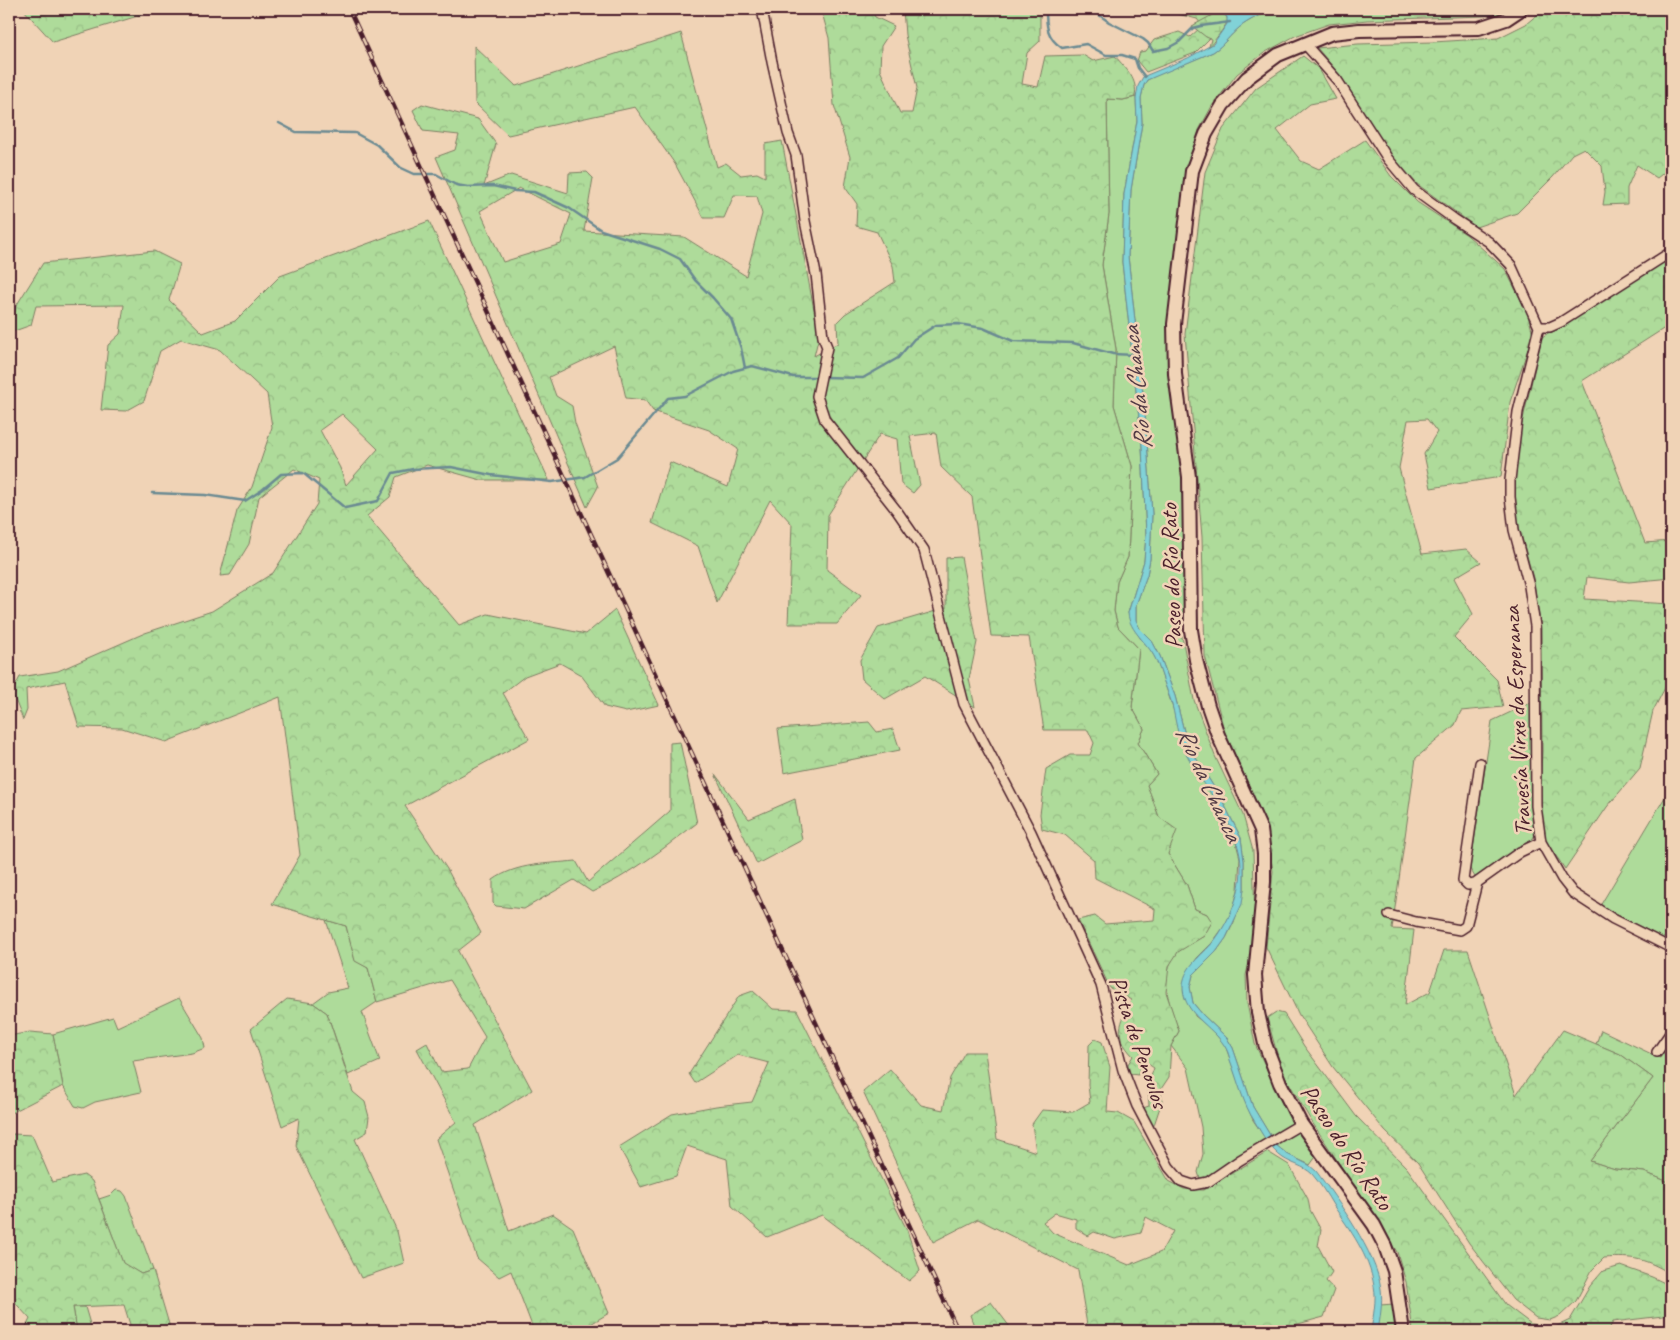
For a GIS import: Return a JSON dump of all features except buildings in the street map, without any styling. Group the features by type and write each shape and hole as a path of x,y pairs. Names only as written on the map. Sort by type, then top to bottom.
{"street":[{"name":"Pista de Penoulos","path":"762,9 788,133 796,155 805,221 816,274 823,337 827,348 817,396 825,420 897,511 924,550 964,704 1031,832 1101,985 1120,1061 1137,1106 1169,1167 1181,1181 1193,1185 1208,1182 1297,1126"},
{"name":"Paseo do Río Rato","path":"1403,1331 1394,1271 1385,1246 1374,1225 1297,1126 1265,1044 1258,1013 1255,975 1264,882 1264,854 1260,830 1218,735 1196,660 1191,630 1189,477 1175,374 1174,324 1192,170 1206,134 1223,105 1246,78 1278,55 1332,32 1479,28 1506,19 1521,9"},
{"path":"1304,43 1337,80 1388,159 1414,190 1489,242 1511,264 1539,327 1550,327 1561,322 1671,252"},
{"name":"Travesía Virxe da Esperanza","path":"1539,327 1518,412 1510,480 1510,497 1514,530 1529,586 1535,626 1536,806 1541,842 1562,879 1573,893 1613,919 1671,948"},
{"path":"1480,763 1463,880 1468,885 1477,883 1520,852 1541,842"},
{"path":"1389,915 1460,930 1466,926 1477,883"},
{"path":"1657,1052 1671,1032"}],"green space":[{"path":"23,9 140,9 141,15 53,42"},
{"path":"821,9 872,9 875,17 894,26 881,46 880,70 900,113 912,113 917,88 905,35 903,9 1039,9 1040,41 1027,53 1022,84 1038,87 1045,56 1083,55 1093,61 1115,56 1131,75 1135,85 1135,97 1123,100 1107,99 1109,214 1102,265 1116,349 1114,405 1132,466 1128,557 1117,582 1114,611 1118,627 1139,649 1132,707 1144,729 1138,743 1157,774 1147,785 1159,817 1177,830 1168,854 1187,885 1195,909 1207,914 1212,922 1204,936 1178,952 1169,966 1166,992 1179,1031 1171,1046 1169,1077 1161,1089 1162,1101 1153,1128 1143,1108 1149,1106 1148,1085 1154,1068 1142,1060 1138,1075 1130,1074 1128,1064 1133,1056 1122,1041 1120,1029 1131,1000 1110,988 1078,920 1095,916 1105,924 1154,920 1155,909 1095,878 1094,860 1065,835 1042,829 1040,814 1046,769 1070,755 1090,755 1094,743 1088,730 1044,730 1029,637 991,636 972,497 941,467 936,433 910,436 920,485 913,493 901,484 897,439 880,434 828,515 827,570 861,595 837,624 788,624 792,524 770,500 717,603 698,546 652,523 670,462 728,487 738,449 709,430 653,411 645,400 626,398 614,346 549,377 556,396 572,406 575,423 598,487 587,507 436,157 455,150 459,135 423,131 413,110 422,104 478,119 496,144 484,186 511,175 568,193 569,173 587,172 593,178 584,231 684,237 746,276 762,214 757,196 734,195 724,218 704,218 675,164 635,107 508,135 475,103 474,46 516,86 681,33 717,167 726,163 741,175 757,173 765,177 765,144 782,141 819,336 814,356 838,343 837,322 845,314 895,282 893,266 877,232 856,226 857,204 845,187 850,157 834,105 829,38","holes":["519,188 571,214 561,244 503,262 480,211"]},
{"path":"1159,9 1222,9 1214,34 1195,53 1146,72 1137,61 1140,52 1146,51 1154,40 1179,32 1190,37 1200,28 1201,24 1197,19"},
{"path":"1275,9 1509,9 1502,14 1482,16 1367,20 1329,24 1295,36 1264,53 1237,74 1212,106 1199,130 1187,171 1182,201 1168,354 1178,423 1184,493 1185,616 1179,621 1194,700 1215,756 1243,815 1253,851 1255,920 1246,975 1247,1003 1255,1044 1288,1115 1318,1154 1310,1165 1287,1154 1276,1145 1253,1107 1233,1048 1227,1038 1193,1003 1190,987 1193,975 1216,952 1226,938 1234,922 1244,889 1244,861 1241,838 1185,735 1175,696 1160,656 1152,641 1140,629 1136,621 1136,605 1147,575 1150,559 1152,514 1145,412 1128,256 1131,190 1142,123 1141,98 1147,80 1213,52 1244,24"},
{"path":"1544,9 1671,9 1671,126 1669,130 1671,135 1671,167 1657,178 1637,165 1627,188 1627,204 1603,205 1605,192 1602,166 1584,148 1572,154 1553,177 1517,213 1476,227 1417,184 1389,152 1340,75 1317,48 1358,44 1498,38 1526,24"},
{"path":"1216,13 1225,14 1227,21 1222,31 1209,47 1211,39 1192,26"},
{"path":"1303,56 1319,69 1336,99 1310,104 1277,130 1301,161 1319,169 1365,140 1391,176 1417,202 1467,235 1505,269 1527,312 1533,334 1510,402 1501,477 1431,488 1424,454 1437,432 1427,419 1408,420 1399,468 1422,554 1466,549 1481,562 1454,578 1473,614 1454,637 1497,680 1503,707 1461,711 1455,725 1416,758 1392,929 1414,930 1405,1005 1430,992 1444,950 1468,950 1516,1095 1563,1030 1620,1054 1653,1078 1590,1161 1615,1169 1644,1172 1671,1183 1671,1274 1647,1262 1632,1258 1604,1258 1592,1270 1576,1301 1560,1316 1550,1320 1536,1318 1513,1300 1469,1243 1418,1163 1385,1131 1333,1067 1299,1015 1266,947 1273,871 1265,822 1224,730 1205,656 1202,537 1185,334 1205,172 1223,129 1256,88"},
{"path":"1136,97 1137,121 1124,194 1122,262 1142,446 1146,535 1144,561 1128,613 1140,638 1150,649 1157,661 1191,761 1224,813 1234,835 1240,858 1238,890 1233,909 1225,925 1212,943 1197,958 1186,976 1195,1016 1210,1028 1225,1045 1253,1120 1266,1139 1201,1182 1198,1172 1203,1154 1201,1127 1188,1068 1171,1046 1179,1031 1169,1002 1166,982 1171,962 1177,953 1204,936 1207,914 1195,909 1187,885 1168,854 1159,817 1147,785 1157,774 1138,743 1144,729 1132,707 1139,649 1118,627 1114,611 1117,582 1128,557 1132,466 1114,405 1116,349 1102,265 1109,214 1107,99 1123,100"},
{"path":"429,221 549,480 481,480 427,465 396,477 390,497 367,516 459,625 488,614 586,634 615,610 659,705 626,712 605,707 581,675 560,663 525,676 503,693 529,739 405,806 447,869 481,933 458,951 532,1090 475,1125 509,1231 553,1214 573,1228 609,1313 579,1331 534,1331 511,1271 499,1277 477,1258 436,1139 456,1122 417,1049 427,1043 441,1072 468,1069 485,1037 450,980 377,1002 368,968 355,961 346,926 272,904 300,855 280,697 166,742 122,728 79,727 65,681 26,689 27,710 23,720 12,692 20,677 58,671 145,633 212,611 273,573 317,504 319,480 294,469 259,497 249,544 230,575 220,576 237,511 252,487 272,427 267,394 220,350 181,339 160,351 144,401 126,411 101,410 108,345 120,334 124,305 36,306 31,325 9,333 9,313 13,311 43,263 154,251 180,264 169,300 203,333 235,321 280,276","holes":["342,414 378,449 346,485 340,468 320,430"]},
{"path":"1671,256 1671,324 1582,381 1645,543 1671,541 1671,578 1629,582 1587,577 1584,599 1671,604 1671,676 1653,711 1640,768 1607,807 1565,869 1538,830 1542,751 1541,628 1533,578 1514,509 1514,458 1542,337 1625,283"},
{"path":"961,557 977,642 969,679 975,707 925,676 885,699 862,679 860,660 878,628 946,608 946,558"},
{"path":"1532,702 1532,798 1535,835 1529,844 1482,876 1475,877 1470,869 1492,721"},
{"path":"869,722 877,732 893,729 900,750 784,773 778,729"},
{"path":"680,742 697,823 633,870 592,892 574,880 524,909 496,906 493,903 493,880 502,874 522,867 576,861 588,882 670,811 670,743"},
{"path":"715,774 749,819 795,799 802,840 757,864"},
{"path":"1671,787 1671,942 1600,906"},
{"path":"326,920 346,926 355,960 368,968 377,1002 362,1012 380,1061 348,1075 327,1013 313,1003 328,992 348,988"},
{"path":"753,991 773,1009 797,1010 907,1230 920,1271 909,1281 822,1215 767,1237 732,1206 727,1159 687,1146 676,1176 641,1187 619,1147 672,1114 752,1102 769,1063 738,1055 695,1083 689,1074 739,996"},
{"path":"179,998 203,1038 205,1048 192,1053 133,1061 141,1092 95,1102 83,1108 75,1106 63,1086 53,1034 113,1017 117,1027"},
{"path":"287,999 313,1003 327,1013 353,1092 365,1102 369,1117 367,1132 355,1139 397,1231 404,1263 361,1278 296,1146 299,1118 282,1126 251,1029"},
{"path":"1276,1012 1284,1014 1304,1046 1356,1116 1407,1168 1506,1305 1531,1324 1553,1328 1570,1320 1590,1286 1603,1271 1621,1266 1671,1286 1671,1315 1613,1322 1608,1331 1413,1331 1406,1282 1397,1252 1310,1119 1282,1071 1267,1018"},
{"path":"1601,1030 1660,1058 1671,1041 1671,1183 1644,1172 1615,1169 1590,1161 1653,1078 1620,1054 1596,1044"},
{"path":"30,1032 53,1034 63,1086 9,1114 9,1036"},
{"path":"1095,1039 1102,1042 1110,1067 1107,1112 1118,1113 1134,1122 1169,1181 1184,1189 1203,1190 1268,1152 1289,1165 1308,1199 1310,1210 1321,1230 1318,1246 1332,1272 1326,1281 1334,1290 1324,1317 1283,1328 1281,1331 1088,1331 1078,1270 978,1219 933,1242 863,1092 890,1069 921,1105 943,1110 950,1078 965,1052 985,1052 997,1139 1036,1152 1032,1124 1042,1110 1073,1112 1090,1102 1088,1085 1089,1045","holes":["1055,1213 1076,1219 1076,1228 1088,1236 1094,1232 1115,1239 1141,1233 1146,1217 1173,1231 1161,1252 1129,1265 1053,1233 1043,1222"]},
{"path":"13,1134 32,1135 52,1182 84,1175 92,1181 123,1263 141,1274 153,1270 171,1331 132,1331 124,1305 73,1307 77,1331 24,1331 30,1319 9,1296 9,1138"},
{"path":"116,1190 122,1191 126,1196 153,1270 141,1274 123,1264 99,1199 111,1195"},
{"path":"991,1302 1013,1331 976,1331 970,1315"},
{"path":"1394,1304 1397,1331 1378,1331 1380,1305"},
{"path":"73,1307 85,1307 92,1331 77,1331"}],"water":[{"name":"Río da Chanca","path":"1228,9 1275,9 1244,24 1213,52 1147,80 1141,98 1142,123 1131,190 1128,256 1145,412 1152,514 1150,559 1147,575 1136,605 1136,620 1140,629 1152,641 1160,656 1175,696 1185,735 1241,838 1244,861 1242,904 1226,938 1216,952 1193,975 1190,987 1193,1003 1227,1038 1233,1048 1253,1107 1276,1145 1287,1154 1309,1165 1316,1171 1355,1227 1378,1275 1382,1294 1378,1331 1371,1331 1375,1291 1372,1275 1358,1243 1312,1174 1283,1158 1267,1142 1247,1108 1228,1052 1219,1038 1194,1013 1185,998 1184,981 1189,968 1214,941 1231,912 1240,878 1240,856 1230,825 1196,771 1181,742 1171,701 1158,664 1152,652 1132,626 1128,613 1144,561 1146,535 1142,446 1122,262 1124,194 1137,121 1136,99 1138,86 1143,77 1188,58 1213,44 1227,24 1227,17 1221,13"}],"waterway":[{"path":"1046,9 1046,21 1050,36 1062,48 1086,44 1106,55 1122,55 1135,59 1138,68 1145,77"},
{"path":"1091,9 1109,22 1143,39 1153,51 1168,48 1179,42 1193,28 1230,22"},
{"path":"279,123 296,132 355,133 377,145 401,168 414,174 436,174 456,185 468,187 493,186 515,191 534,192 569,208 601,230 660,249 680,259 695,280 731,319 741,348 745,368"},
{"name":"Río da Chanca","path":"824,377 863,378 898,358 914,339 936,325 958,324 983,328 1013,341 1073,343 1113,354 1135,355"},
{"path":"152,493 205,495 245,501 281,474 303,473 345,508 378,501 393,473 413,469 451,467 491,475 552,482 585,477 617,458 668,398 685,396 733,371 752,366 793,377 819,377"}],"railway":[{"path":"349,9 958,1331"}]}
